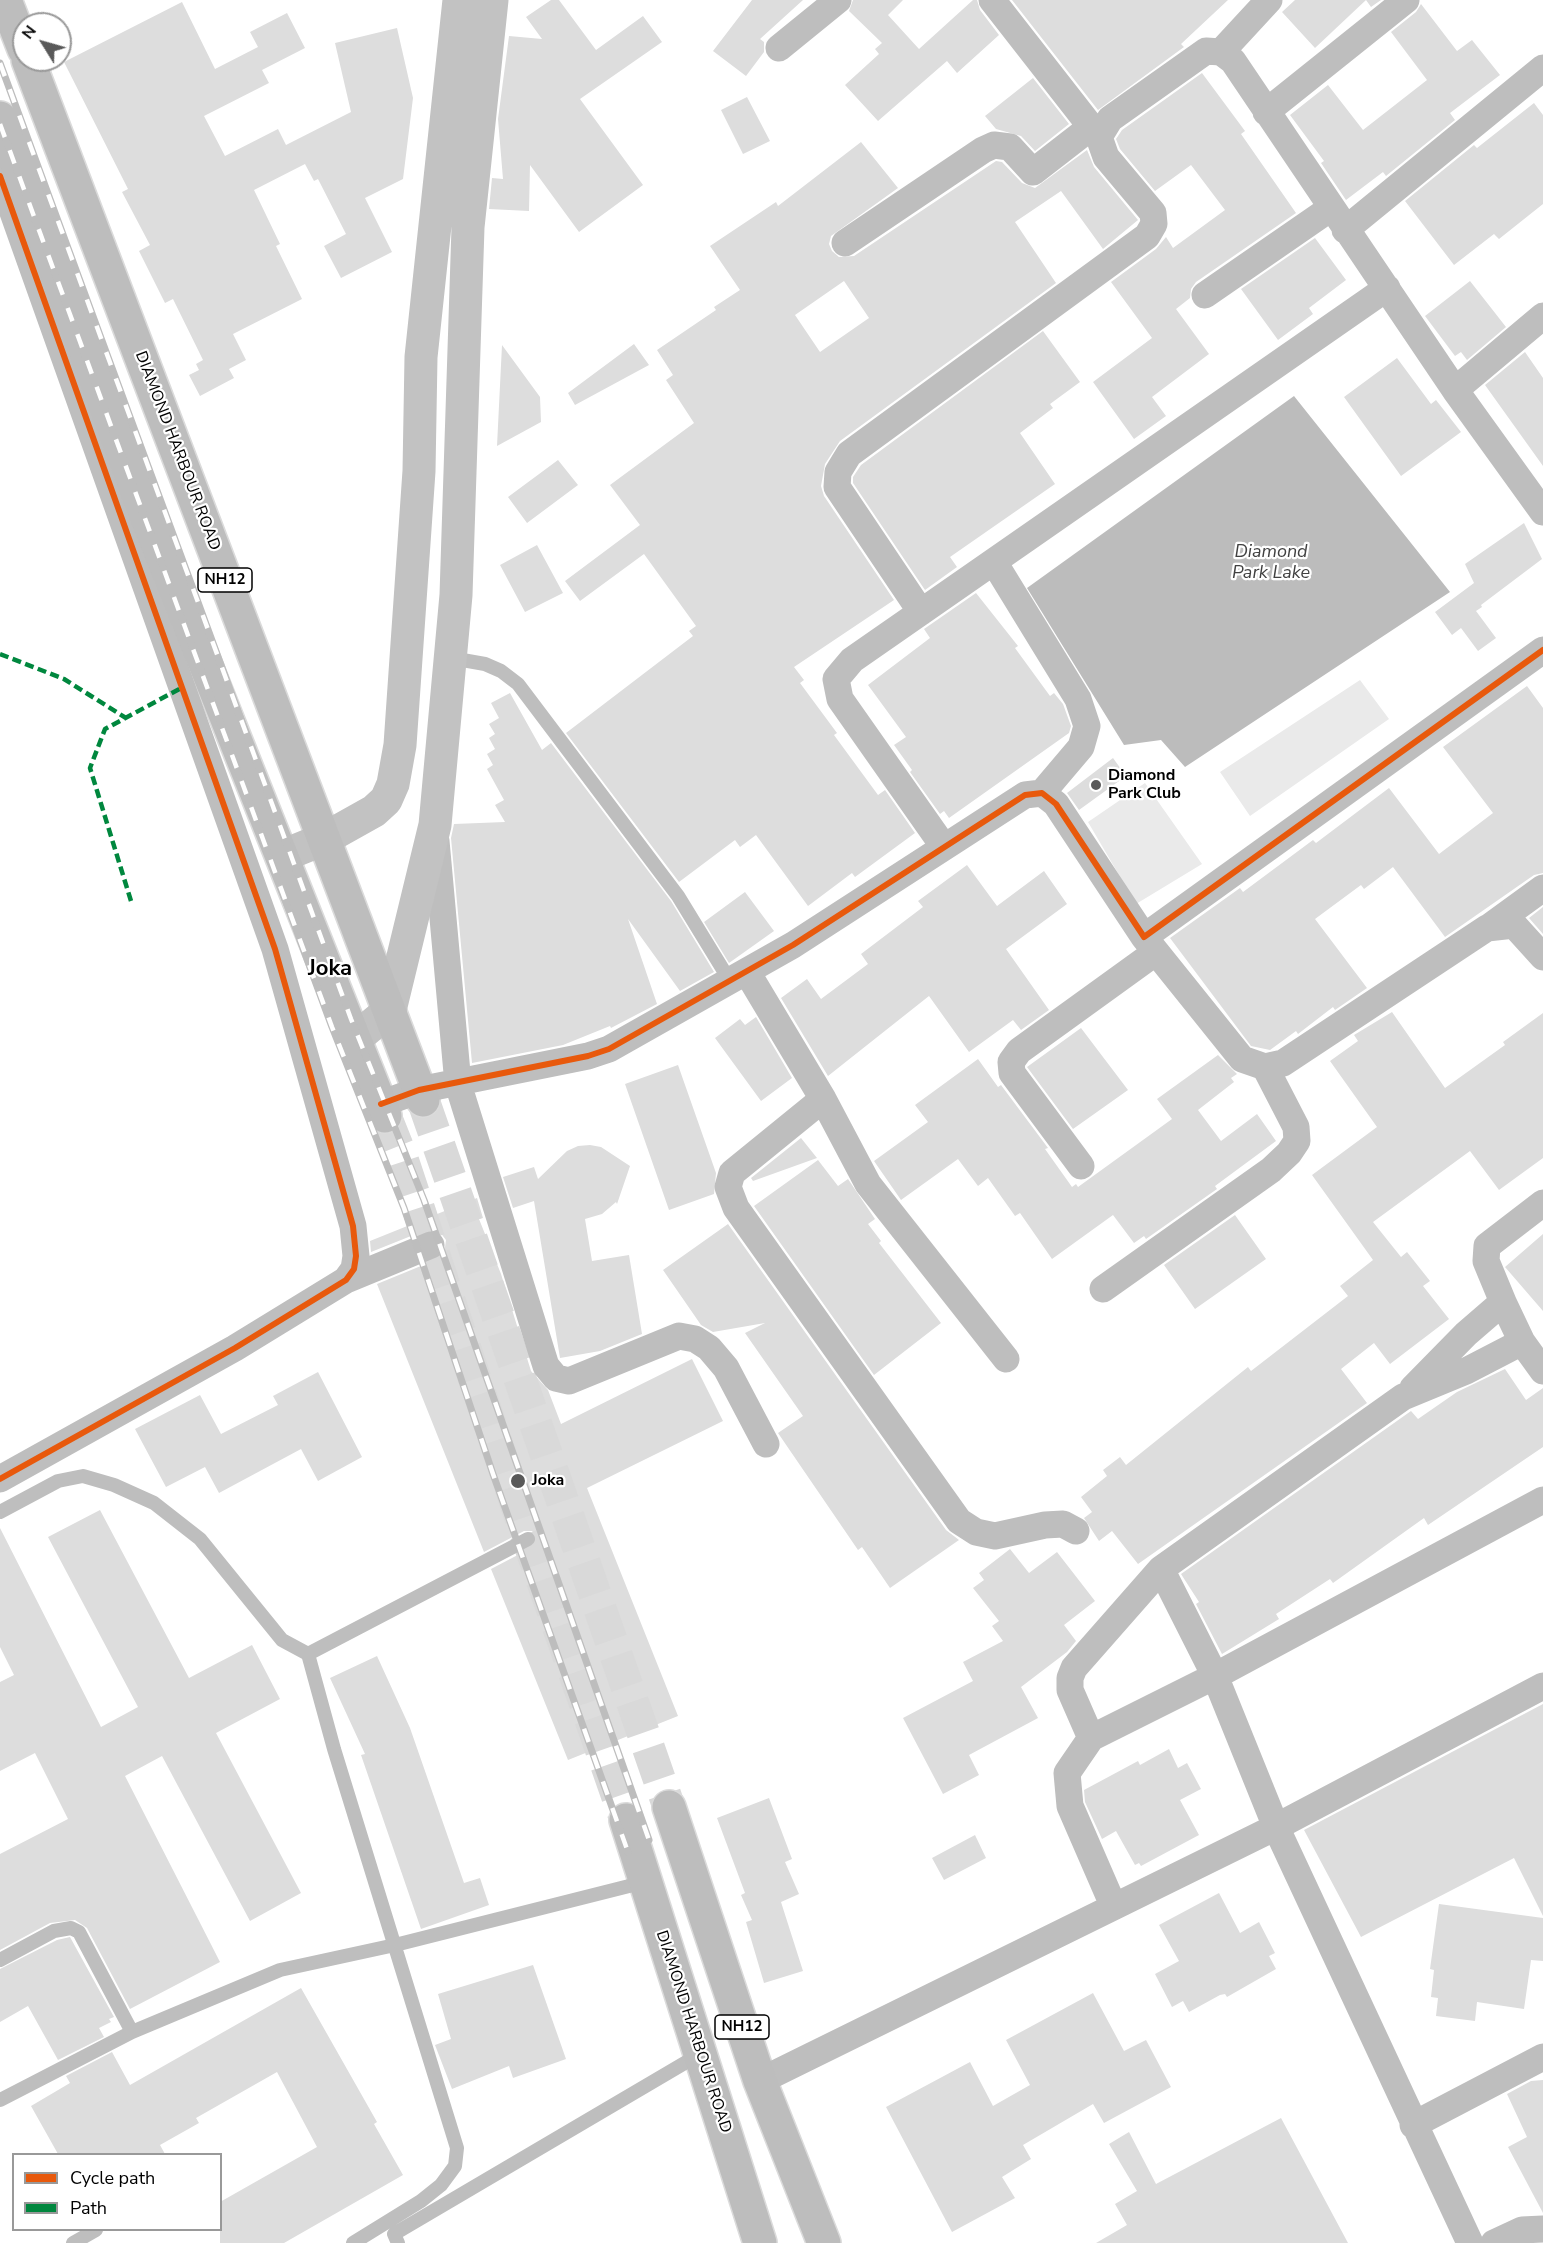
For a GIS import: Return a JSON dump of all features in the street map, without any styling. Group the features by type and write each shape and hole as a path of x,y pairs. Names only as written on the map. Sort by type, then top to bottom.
{"highway":[{"path":"6,0 12,16"},
{"name":"DIAMOND HARBOUR ROAD","path":"33,72 421,1095"},
{"name":"NH12","path":"0,118 145,513 383,1110"},
{"name":"NH12","path":"669,1807 760,2081 824,2243"},
{"name":"DIAMOND HARBOUR ROAD","path":"626,1820 760,2243"}],"main road":[{"path":"282,856 324,839 374,811 386,800 393,784 400,745 419,471 421,357 459,0"},
{"path":"355,1039 390,1010 435,825 456,595 468,227 492,0"}],"street":[{"path":"779,48 837,0"},
{"path":"921,612 837,487 838,472 849,454 1147,236 1154,224 1153,213 1106,157 1095,132 992,0"},
{"path":"1221,52 1269,0"},
{"path":"1266,111 1406,0"},
{"path":"845,243 983,150 994,145 1010,147 1033,172 1095,132 1206,51 1221,52 1233,61 1455,390 1543,512"},
{"path":"1205,295 1338,219 1543,68"},
{"path":"0,176 275,949 353,1226 356,1256 354,1269 346,1280"},
{"path":"944,847 840,699 836,678 852,660 1387,288"},
{"path":"1455,390 1543,316"},
{"path":"994,562 1078,699 1087,726 1081,747 1042,794"},
{"path":"1081,1166 1012,1073 1011,1062 1019,1051 1150,945 1543,650"},
{"path":"383,1110 458,1084 609,1049 738,976 1025,795 1042,794 1056,804 1150,945 1242,1059 1265,1067 1282,1063 1487,928 1543,888"},
{"path":"435,825 458,1084 546,1366 556,1378 570,1381 679,1336 695,1339 709,1348 726,1368 766,1444"},
{"path":"1487,928 1514,925 1543,957"},
{"path":"738,976 823,1099 868,1184 1005,1359"},
{"path":"1103,1289 1271,1170 1289,1153 1297,1141 1296,1127 1265,1067"},
{"path":"823,1099 732,1173 728,1187 736,1208 959,1521 976,1532 995,1536 1045,1525 1063,1524 1076,1531"},
{"path":"1543,1203 1488,1246 1486,1261 1522,1342 1543,1371"},
{"path":"0,1479 235,1348 346,1280 430,1245"},
{"path":"1091,1738 1070,1690 1070,1678 1074,1668 1161,1569 1403,1397 1466,1334 1503,1302"},
{"path":"1403,1397 1466,1371 1522,1342"},
{"path":"1113,1905 1070,1806 1067,1773 1091,1738 1215,1676 1543,1500"},
{"path":"1161,1569 1215,1676 1276,1827 1470,2243"},
{"path":"760,2081 1113,1905 1276,1827 1543,1686"},
{"path":"1413,2125 1543,2058"},
{"path":"1494,2243 1532,2234 1543,2208"}],"lane":[{"path":"451,658 485,664 501,671 518,684 738,976"},
{"path":"0,1512 58,1480 83,1476 114,1485 154,1503 200,1539 282,1640 308,1654 334,1749 457,2148 455,2166 441,2185 421,2201 353,2243"},
{"path":"308,1654 528,1539"},
{"path":"0,2100 132,2032 280,1970 395,1945 646,1882"},
{"path":"0,1960 54,1931 71,1928 79,1932 132,2032"},
{"path":"398,2243 394,2234 700,2054"},
{"path":"74,2243 93,2231"}],"shaded area":[{"path":"1360,680 1389,719 1250,816 1220,772"},
{"path":"1145,783 1202,864 1136,904 1088,822"}],"water":[{"name":"Diamond Park Lake","path":"1294,396 1450,592 1185,767 1161,740 1124,745 1027,588"}],"building":[{"path":"551,0 559,0 596,50 643,16 662,42 580,99 643,185 579,232 530,165 529,211 489,209 492,178 503,179 498,119 509,36 542,39 526,17"},
{"path":"752,0 803,0 760,39 764,42 764,52 746,76 713,51"},
{"path":"853,0 903,0 888,15 919,49 973,0 977,0 980,10 999,35 957,73 947,61 878,121 845,85 879,54 875,49 882,43 849,11"},
{"path":"1012,0 1228,0 1181,44 1184,47 1098,110"},
{"path":"1295,0 1366,0 1315,48 1282,12"},
{"path":"1366,0 1381,0 1371,7"},
{"path":"182,2 215,69 258,47 250,32 287,13 305,48 262,70 269,83 204,116 225,156 278,129 286,145 351,112 335,43 397,28 413,98 403,179 365,198 392,252 341,278 324,246 346,234 318,179 314,181 305,164 254,190 280,244 276,246 302,299 233,334 246,360 229,369 234,378 200,396 189,375 199,370 196,364 203,360 173,299 165,303 139,251 150,245 122,192 128,189 69,72 72,72 72,58"},
{"path":"1421,4 1457,51 1472,40 1500,75 1450,113 1455,120 1386,176 1383,172 1346,200 1321,163 1324,161 1290,115 1328,85 1363,130 1427,80 1391,32 1416,12"},
{"path":"1202,73 1245,131 1241,134 1296,213 1196,282 1191,289 1190,298 1176,309 1209,354 1152,397 1166,416 1134,439 1093,382 1152,338 1111,282 1156,249 1166,237 1173,248 1225,210 1191,165 1155,191 1120,149 1116,139 1122,130"},
{"path":"1033,78 1069,124 1035,151 1021,136 996,129 985,116"},
{"path":"747,97 770,141 743,154 721,110"},
{"path":"1534,103 1543,115 1543,204 1499,239 1494,234 1454,265 1405,201 1474,145 1477,148"},
{"path":"861,142 898,188 831,236 829,244 832,251 839,257 854,256 996,161 1002,162 1022,183 1035,188 1087,150 1094,167 1138,220 1103,249 1061,191 1015,222 1056,283 840,441 825,464 821,486 824,496 894,600 794,667 804,680 800,683 837,733 834,735 878,795 885,790 915,833 855,877 852,873 808,906 756,835 740,847 735,840 679,882 566,733 693,636 689,631 696,626 644,554 580,601 565,581 640,525 610,485 694,423 666,380 673,375 657,350 716,310 714,307 740,290 710,246 776,202 778,206","holes":["844,281 869,318 820,352 795,315"]},
{"path":"1315,238 1346,280 1309,308 1313,314 1278,340 1241,289"},
{"path":"1470,281 1506,327 1467,360 1461,352 1455,356 1425,316"},
{"path":"1043,331 1080,382 1050,404 1053,408 1020,433 1055,484 950,557 957,567 925,590 853,483 853,477 861,465"},
{"path":"634,344 649,365 575,405 568,393"},
{"path":"502,345 540,397 541,422 497,446"},
{"path":"1525,352 1543,378 1543,466 1485,385"},
{"path":"1397,358 1431,404 1436,400 1461,432 1401,476 1344,397"},
{"path":"558,460 578,485 527,523 508,497"},
{"path":"1524,523 1542,559 1476,611 1496,638 1478,651 1461,628 1452,635 1435,612 1474,583 1465,564"},
{"path":"537,545 563,593 525,612 500,565"},
{"path":"976,593 1018,646 1015,648 1050,696 1054,693 1063,704 1071,726 1069,733 949,818 944,811 940,814 910,772 912,770 894,745 906,737 868,685 930,638 924,629"},
{"path":"1527,686 1543,708 1543,873 1534,875 1445,937 1393,867 1364,889 1361,885 1315,919 1367,988 1335,1010 1333,1007 1298,1034 1296,1031 1270,1050 1251,1046 1170,938 1240,888 1243,892 1313,840 1316,843 1389,788 1439,854 1493,813 1443,747"},
{"path":"510,693 542,750 551,743 671,901 714,972 680,991 628,919 657,1004 611,1028 610,1026 563,1045 472,1063 451,838 454,824 505,822 495,805 504,800 487,769 493,765 487,754 495,749 489,738 495,734 489,724 499,718 491,703"},
{"name":"Diamond Park Club","path":"1113,758 1126,776 1079,810 1067,793"},
{"path":"967,865 997,906 1044,871 1067,904 1006,949 1049,1010 1021,1030 1013,1020 969,1052 929,996 828,1076 781,998 807,979 821,999 868,964 861,954 923,907 918,901"},
{"path":"745,892 774,931 729,963 704,922"},
{"path":"1543,907 1543,934 1529,918"},
{"path":"1392,1012 1445,1088 1505,1045 1503,1042 1543,1013 1543,1158 1499,1190 1470,1151 1373,1222 1401,1257 1407,1252 1430,1281 1423,1286 1449,1319 1390,1364 1374,1343 1341,1369 1367,1403 1138,1564 1112,1531 1099,1541 1084,1518 1092,1512 1081,1497 1107,1476 1103,1470 1120,1457 1126,1465 1248,1367 1251,1371 1348,1296 1340,1286 1373,1260 1312,1175 1377,1127 1330,1061 1358,1041 1354,1035"},
{"path":"756,1017 792,1078 761,1101 715,1038 740,1019 745,1025"},
{"path":"1081,1028 1128,1090 1073,1129 1027,1067"},
{"path":"1218,1055 1237,1074 1231,1078 1234,1082 1198,1110 1221,1141 1257,1114 1276,1141 1215,1186 1217,1189 1146,1239 1144,1236 1134,1243 1113,1215 1052,1259 1020,1213 1015,1216 988,1178 978,1186 958,1159 901,1200 874,1161 928,1122 915,1105 978,1059 998,1087 1001,1085 1048,1148 1045,1149 1072,1187 1076,1184 1078,1187 1172,1119 1157,1099"},
{"path":"678,1065 716,1173 714,1194 669,1210 625,1084"},
{"path":"801,1138 817,1158 753,1181 751,1178"},
{"path":"578,1146 601,1147 630,1166 617,1204 616,1202 602,1214 585,1219 592,1261 629,1255 642,1334 600,1351 560,1358 534,1201 513,1208 503,1177 534,1167 538,1179 567,1151"},
{"path":"818,1160 838,1186 848,1179 875,1219 868,1224 881,1241 879,1243 941,1323 874,1375 754,1206"},
{"path":"477,1198 483,1218 479,1219 501,1274 531,1371 548,1390 561,1424 692,1359 723,1421 587,1488 678,1716 568,1760 491,1569 533,1547 536,1535 532,1531 524,1531 484,1552 377,1284 438,1259 444,1254 446,1240 440,1232 426,1230 371,1252 370,1241"},
{"path":"1235,1215 1266,1259 1195,1309 1164,1265"},
{"path":"728,1224 946,1530 959,1540 890,1588 862,1547 858,1550 778,1433 803,1416 745,1333 765,1323 713,1332 701,1325 663,1270"},
{"path":"1543,1234 1543,1311 1505,1267"},
{"path":"1505,1369 1526,1400 1543,1388 1543,1447 1428,1525 1424,1518 1333,1583 1330,1579 1276,1614 1279,1619 1222,1654 1196,1604 1199,1602 1181,1574 1411,1411 1418,1419 1457,1392"},
{"path":"318,1372 362,1457 318,1481 301,1449 219,1493 205,1467 166,1487 135,1429 200,1395 221,1434 278,1405 273,1396"},
{"path":"100,1510 189,1678 252,1645 280,1699 216,1733 301,1893 250,1921 162,1756 125,1776 220,1962 130,2009 87,1928 75,1920 50,1923 0,1950 0,1854 68,1819 35,1753 0,1771 0,1682 14,1675 0,1647 0,1528 101,1727 138,1707 48,1537"},
{"path":"1010,1549 1029,1573 1057,1552 1095,1601 1064,1625 1076,1641 1067,1652 1021,1687 1038,1718 969,1755 979,1775 943,1794 903,1718 973,1681 963,1662 1003,1641 992,1626 999,1621 973,1588 984,1580 979,1573"},
{"path":"377,1656 410,1728 464,1883 480,1878 489,1905 421,1929 361,1755 365,1754 330,1678"},
{"path":"1543,1704 1543,1916 1514,1858 1361,1937 1304,1830"},
{"path":"1169,1749 1178,1768 1187,1763 1201,1789 1180,1800 1199,1835 1141,1866 1139,1863 1135,1865 1116,1831 1102,1839 1085,1802 1084,1790 1138,1761 1140,1765"},
{"path":"769,1798 792,1859 785,1862 799,1894 781,1902 803,1971 764,1983 746,1922 752,1920 741,1895 745,1893 717,1818"},
{"path":"975,1835 986,1858 944,1880 932,1858"},
{"path":"1219,1893 1240,1933 1259,1922 1275,1953 1269,1956 1276,1969 1227,1997 1225,1994 1220,1995 1189,2012 1183,2001 1172,2007 1155,1974 1179,1961 1159,1925"},
{"path":"1439,1904 1543,1918 1543,1961 1531,1960 1524,2009 1477,2002 1475,2021 1436,2016 1438,1998 1431,1997 1434,1970 1430,1969"},
{"path":"70,1937 114,2017 109,2019 111,2022 99,2028 104,2037 58,2060 28,2006 0,2022 0,1969 57,1940"},
{"path":"533,1965 566,2059 513,2078 509,2066 452,2089 435,2045 451,2039 438,1994"},
{"path":"301,1988 377,2122 374,2124 403,2175 284,2243 220,2243 222,2201 317,2147 277,2072 196,2118 199,2123 160,2145 164,2153 57,2153 31,2106 70,2083 66,2076 112,2052 130,2085"},
{"path":"1093,1993 1124,2051 1146,2040 1171,2087 1104,2123 1093,2104 1023,2145 1031,2159 1002,2177 1015,2198 952,2232 886,2107 970,2062 993,2106 1030,2085 1006,2040"},
{"path":"1543,2080 1543,2213 1508,2147 1527,2137 1507,2094 1531,2081"},
{"path":"1281,2118 1348,2243 1096,2243 1127,2225 1115,2204 1137,2191 1109,2144 1129,2132 1156,2184"}],"tunnel":[{"path":"423,1100 669,1807"},
{"path":"385,1116 401,1156 528,1539 626,1820"}],"railway":[{"path":"0,63 351,1019 424,1200 649,1840"},
{"path":"0,124 332,1027 404,1208 493,1474 628,1852"}],"marked path":[{"path":"0,654 64,679 126,718"},
{"path":"131,901 90,768 105,729 183,687"}],"cycle path":[{"path":"0,176 275,949 353,1226 356,1256 354,1269 346,1280 235,1348 0,1479"},
{"path":"381,1104 419,1090 588,1056 609,1049 793,945 1025,795 1042,793 1056,804 1144,937 1543,650"}],"place":[{"name":"Diamond Park Club","path":"1096,785"},
{"name":"Joka","path":"518,1481"}],"district":[{"name":"Joka","path":"330,970"}]}
